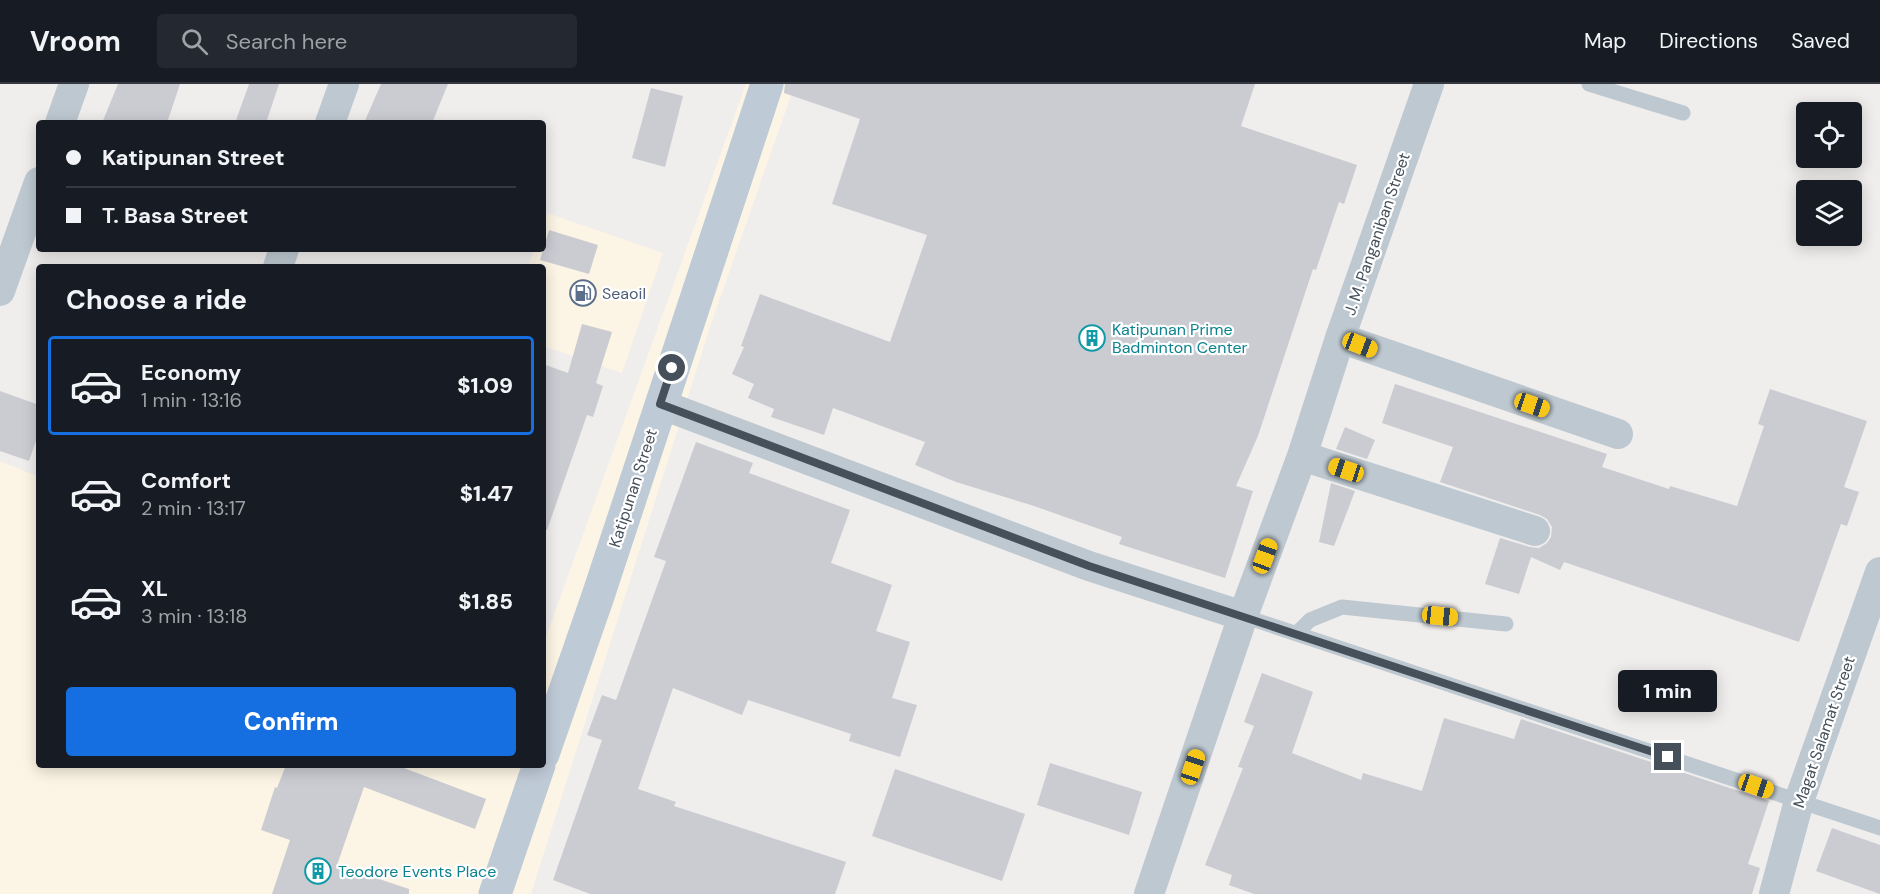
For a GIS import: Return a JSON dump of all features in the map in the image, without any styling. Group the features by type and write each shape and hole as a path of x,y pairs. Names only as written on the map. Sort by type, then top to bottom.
{"street":[{"path":"61,120 74,84"},
{"path":"331,120 344,84"},
{"name":"Katipunan Street","path":"546,745 598,596 766,84"},
{"name":"J. M. Panganiban Street","path":"1149,894 1243,616 1302,456 1340,338 1429,84"},
{"path":"0,291 36,190"},
{"path":"1340,338 1618,434"},
{"path":"660,404 1089,566 1243,616"},
{"path":"1302,456 1535,531"},
{"name":"Magat Salamat Street","path":"1774,894 1799,801 1880,572"},
{"path":"495,894 538,768"}],"lane":[{"path":"1589,84 1683,113"},
{"path":"1296,634 1310,620 1342,607 1506,624"},
{"path":"1243,616 1880,828"}],"shaded area":[{"path":"746,84 795,84 710,327 531,894 0,894 0,461 36,476 36,768 546,768 546,637"},
{"path":"547,213 663,253 622,373 546,347 546,264 529,264 533,252 546,252"}],"building":[{"path":"118,84 180,84 168,120 103,120"},
{"path":"249,84 279,84 267,120 236,120"},
{"path":"381,84 448,84 433,120 365,120"},
{"path":"785,84 1255,84 1241,126 1357,165 1344,204 1339,202 1316,270 1313,269 1258,436 1236,486 1253,491 1225,578 1119,544 1122,537 956,482 915,465 925,442 833,408 824,435 771,417 774,409 748,398 754,384 732,374 744,347 741,346 760,294 890,342 927,235 832,204 860,119 784,93"},
{"path":"651,88 683,96 665,167 632,158"},
{"path":"549,230 598,245 589,274 540,260 542,252 546,252"},
{"path":"582,324 612,332 596,383 603,386 593,417 587,415 547,530 546,365 568,373"},
{"path":"1395,384 1607,454 1602,467 1669,489 1670,486 1737,506 1764,426 1758,424 1770,389 1867,421 1844,487 1859,492 1847,526 1841,524 1799,642 1564,562 1560,570 1531,557 1519,594 1485,584 1500,538 1539,548 1551,537 1552,527 1547,519 1540,515 1440,482 1453,447 1382,423"},
{"path":"0,391 36,404 36,441 29,461 0,451"},
{"path":"1345,427 1375,440 1367,459 1336,449"},
{"path":"696,442 753,463 749,473 850,510 831,563 892,585 876,631 910,642 892,698 917,705 900,757 849,741 851,734 748,700 742,715 673,688 638,789 676,802 674,806 846,862 835,894 590,894 553,880 602,740 587,735 602,695 616,700 666,561 654,557"},
{"path":"1331,483 1355,491 1334,546 1319,542"},
{"path":"1262,673 1313,692 1292,753 1361,780 1363,773 1422,791 1444,718 1514,739 1521,719 1769,801 1748,864 1760,868 1752,894 1254,894 1229,885 1232,875 1205,865 1243,768 1238,767 1254,726 1244,722"},
{"path":"1050,763 1142,792 1129,835 1037,805"},
{"path":"285,768 404,768 486,799 475,829 364,787 337,865 409,889 409,894 272,894 290,840 261,830 275,787 277,788"},
{"path":"895,769 1025,814 1002,881 872,836"},
{"path":"1832,828 1880,845 1880,894 1816,871"}],"place":[{"name":"Seaoil","path":"583,293"},
{"name":"Katipunan Prime Badminton Center","path":"1092,338"},
{"name":"Teodore Events Place","path":"318,871"}],"route":[{"path":"672,368 660,404 1089,566 1668,757"}]}
